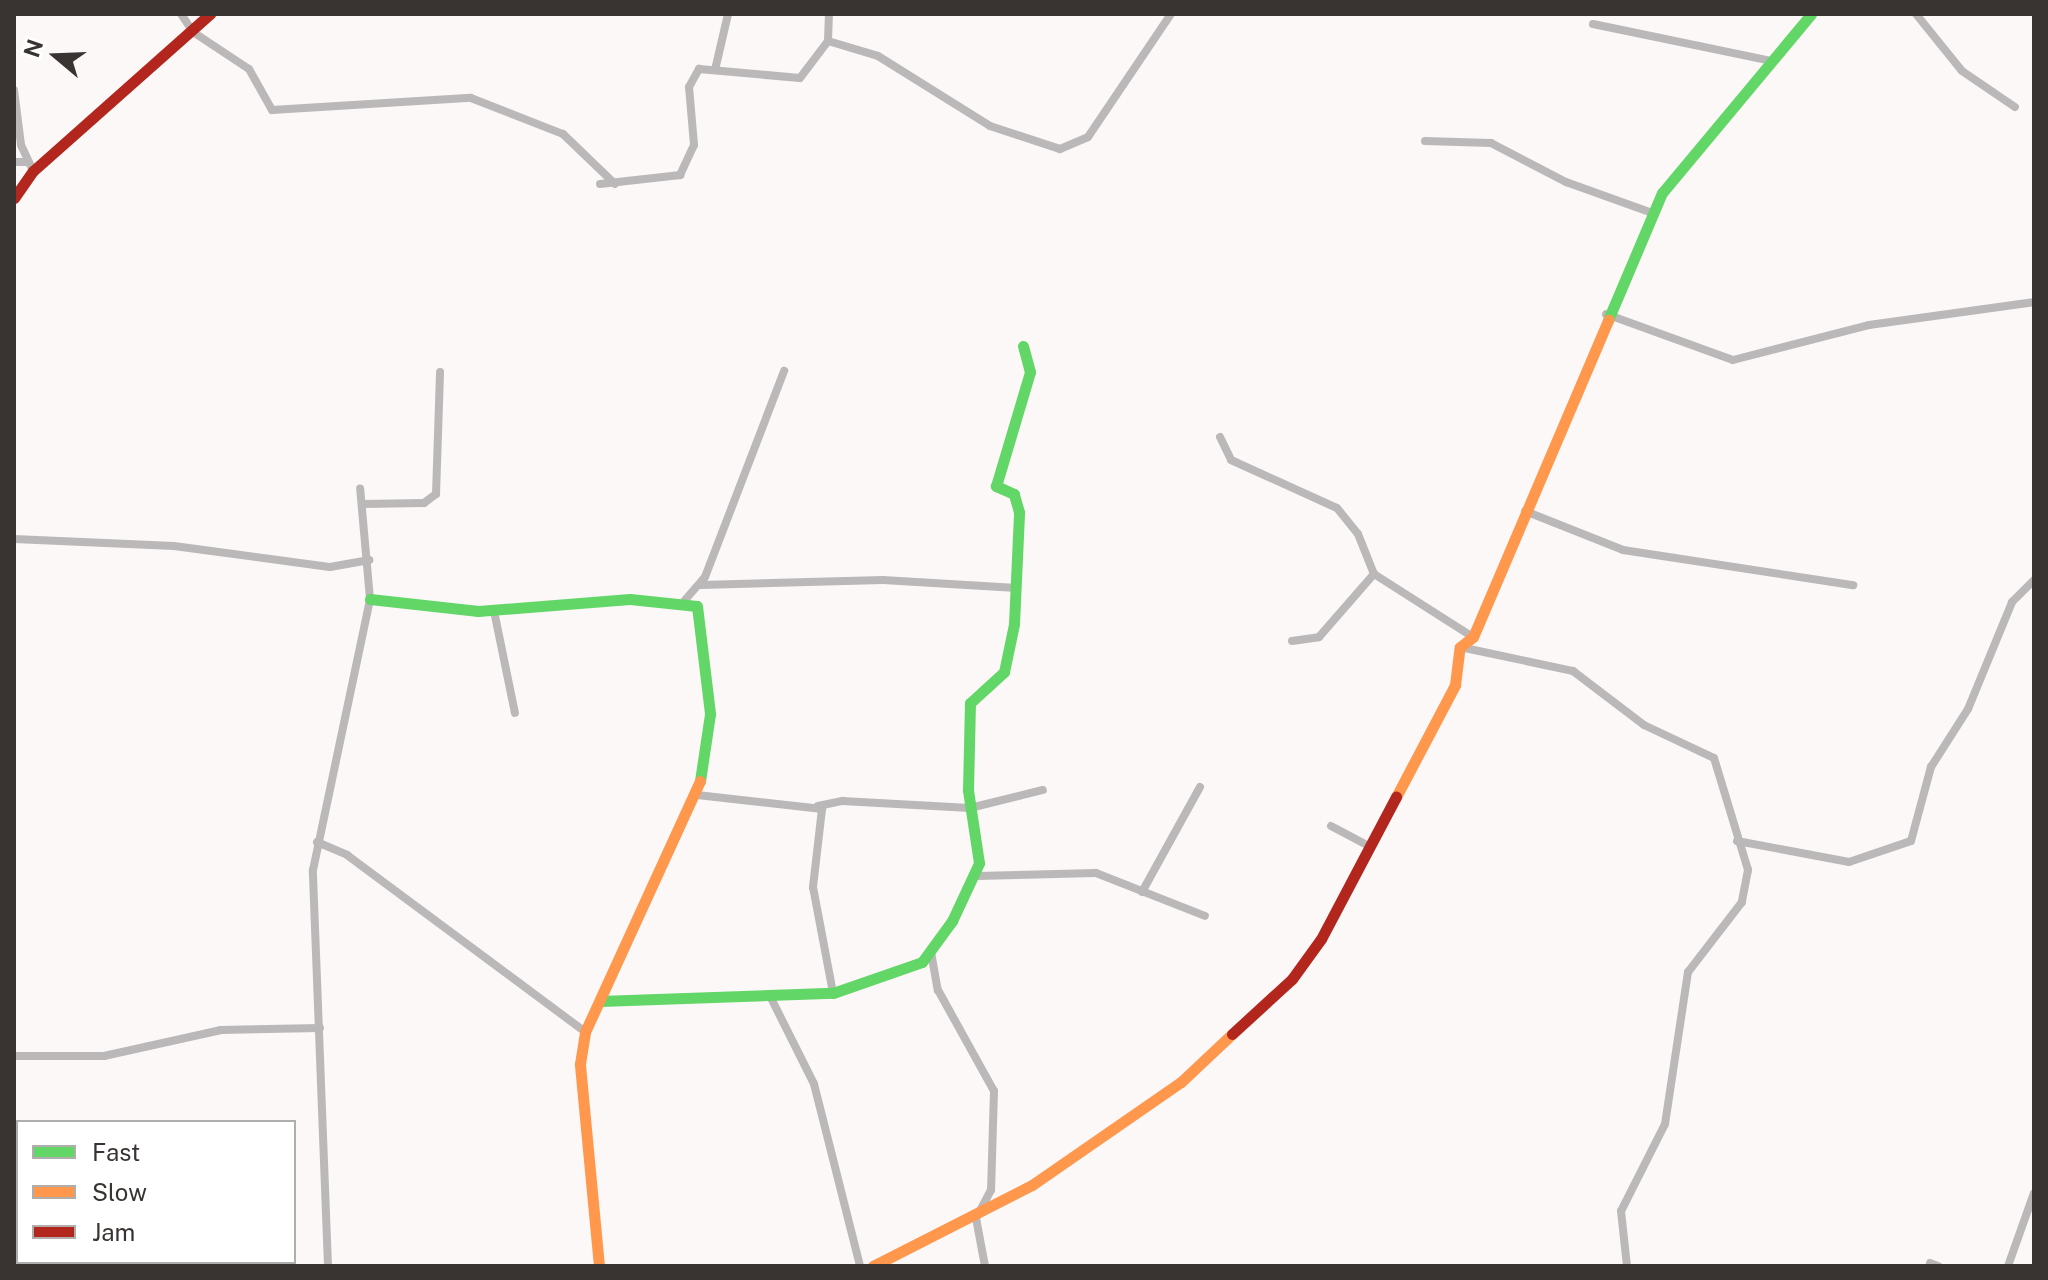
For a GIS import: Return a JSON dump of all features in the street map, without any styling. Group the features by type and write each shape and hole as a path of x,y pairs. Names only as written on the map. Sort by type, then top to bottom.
{"street":[{"path":"181,14 193,32 249,69 272,110 471,98 563,134 615,184"},
{"path":"14,198 31,167 193,32 210,14"},
{"path":"715,70 728,14"},
{"path":"600,184 660,181 689,168 689,87 699,69 800,78 828,41 829,14"},
{"path":"828,41 878,56 990,126 1060,149 1088,137 1171,14"},
{"path":"873,1266 976,1218 1219,1050 1321,939 1365,844 1455,685 1460,647 1473,637 1605,314 1652,213 1811,14"},
{"path":"1916,14 1962,71 2015,107"},
{"path":"1593,24 1772,61"},
{"path":"14,90 31,167"},
{"path":"1425,141 1491,143 1652,213"},
{"path":"14,162 31,167"},
{"path":"1605,314 1733,360 1869,325 2034,302"},
{"path":"600,1001 771,998 833,993 907,970 931,952 977,876 970,808 970,703 1010,661 1017,588 1019,512 1014,494 996,486 1030,372 1023,346"},
{"path":"370,599 494,611 685,600 701,585 784,371"},
{"path":"362,504 424,503 436,494 440,372"},
{"path":"1220,437 1231,460 1337,508 1358,534 1374,574 1473,637"},
{"path":"328,1266 317,842 370,599 369,560 360,488"},
{"path":"1525,511 1623,550 1853,585"},
{"path":"14,539 174,546 330,567 369,560"},
{"path":"1292,641 1319,637 1374,574"},
{"path":"701,585 883,580 1017,588"},
{"path":"1737,841 1849,862 1911,841 1931,767 1968,709 2012,602 2034,580"},
{"path":"599,1266 580,1092 585,1032 697,795 710,714 699,612 685,600"},
{"path":"494,611 515,713"},
{"path":"1460,647 1573,671 1644,725 1714,758 1737,841 1748,892 1688,972 1665,1124 1621,1211 1627,1266"},
{"path":"1142,892 1200,787"},
{"path":"697,795 818,806 842,801 970,808 1043,790"},
{"path":"818,806 824,814 813,887 833,993"},
{"path":"1331,826 1365,844"},
{"path":"317,842 347,855 585,1032"},
{"path":"977,876 1096,873 1205,916"},
{"path":"931,952 938,990 994,1091 991,1190 976,1218 985,1266"},
{"path":"771,998 814,1084 860,1266"},
{"path":"14,1056 104,1056 221,1030 320,1028"},
{"path":"2008,1266 2034,1193"}],"traffic: fast":[{"path":"1608,320 1662,193 1811,14"},
{"path":"600,1001 833,993 922,962 952,921 979,863 968,790 970,703 1004,672 1014,624 1019,512 1014,494 996,486 1030,372 1023,346"},
{"path":"370,599 478,611 630,599 697,606 710,714 700,781"}],"traffic: slow":[{"path":"1396,797 1455,685 1460,647 1473,637 1608,320"},
{"path":"599,1266 580,1064 585,1032 700,781"},
{"path":"873,1266 1032,1185 1181,1082 1232,1034"}],"traffic: jam":[{"path":"14,198 33,171 210,14"},
{"path":"1232,1034 1292,979 1321,939 1396,797"}]}
